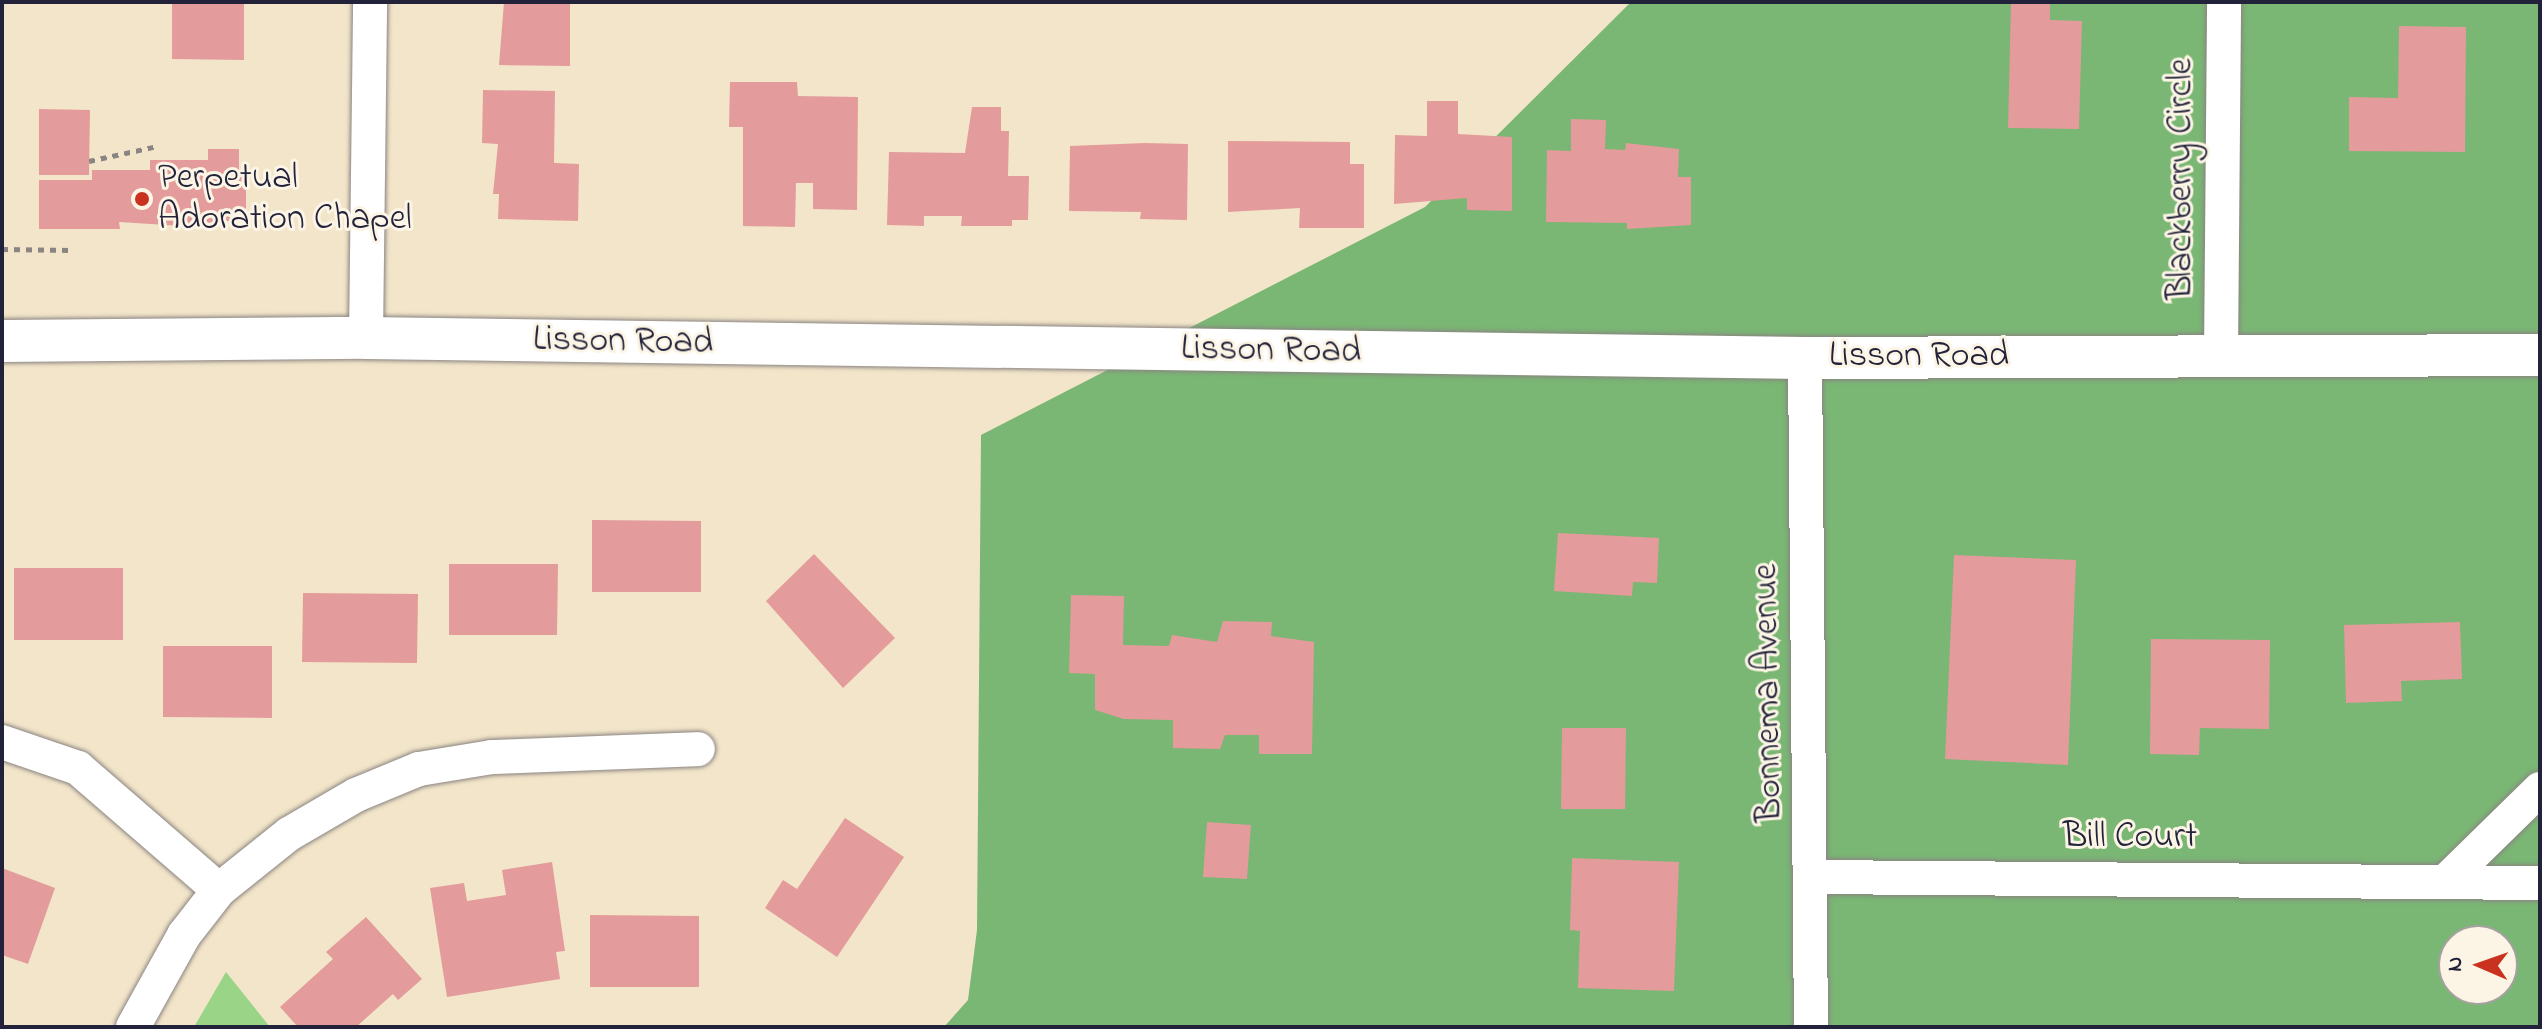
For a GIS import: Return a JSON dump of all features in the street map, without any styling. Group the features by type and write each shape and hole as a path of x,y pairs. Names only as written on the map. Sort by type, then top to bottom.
{"street":[{"path":"366,338 370,2"},
{"name":"Blackberry Circle","path":"2221,356 2224,2"},
{"name":"Lisson Road","path":"2,341 366,338 1805,358 2540,355"},
{"name":"Bonnema Avenue","path":"1805,358 1811,1027"},
{"path":"2,742 78,768 219,890"},
{"path":"133,1027 184,935 219,890 289,834 356,795 419,769 508,756 698,749"},
{"path":"2447,880 2540,789"},
{"name":"Bill Court","path":"1812,877 2540,883"}],"path":[{"path":"89,161 158,146"},
{"path":"2,249 72,250"}],"green space":[{"path":"1631,2 2540,2 2540,1027 944,1027 968,1000 977,930 981,435 1425,207"},
{"path":"226,972 270,1027 194,1027"}],"building":[{"path":"172,2 244,2 244,60 172,59"},
{"path":"504,2 570,2 570,66 499,65"},
{"path":"2011,2 2050,2 2050,20 2082,21 2079,129 2008,128"},
{"path":"2399,26 2466,27 2465,152 2349,151 2349,97 2398,98"},
{"path":"730,82 797,82 798,96 858,97 857,210 813,209 813,183 796,183 795,227 743,226 743,127 729,127"},
{"path":"483,90 555,91 554,163 579,164 578,221 498,219 499,194 493,194 498,144 482,143"},
{"path":"1427,101 1458,101 1458,134 1512,137 1512,211 1467,210 1467,198 1394,204 1395,135 1427,136"},
{"path":"972,107 1001,107 1001,131 1009,131 1008,176 1029,176 1028,220 1012,220 1012,226 961,226 962,216 924,216 924,226 887,225 889,152 965,153"},
{"path":"39,109 90,110 89,175 39,175"},
{"path":"1571,119 1606,120 1605,149 1625,150 1626,143 1679,149 1678,177 1691,177 1691,225 1627,229 1627,223 1546,222 1547,150 1571,151"},
{"path":"1228,141 1350,142 1350,164 1364,164 1364,228 1299,228 1300,208 1228,212"},
{"path":"1188,144 1187,220 1140,219 1141,212 1069,211 1070,146"},
{"name":"Perpetual Adoration Chapel","path":"208,149 239,149 239,177 246,177 246,219 182,226 119,222 120,229 39,229 39,180 92,180 92,170 150,170 150,160 208,160"},
{"path":"592,520 701,521 701,592 592,592"},
{"path":"1558,533 1659,538 1657,583 1633,582 1632,596 1554,591"},
{"path":"814,554 895,638 843,688 766,601"},
{"path":"1954,555 2076,560 2068,765 1945,759"},
{"path":"449,564 558,564 557,635 449,635"},
{"path":"14,568 123,568 123,640 14,640"},
{"path":"303,593 418,594 417,663 302,662"},
{"path":"1071,595 1124,596 1123,645 1169,646 1172,635 1217,642 1223,621 1272,622 1271,636 1314,642 1312,754 1259,754 1259,735 1225,735 1220,749 1173,748 1173,720 1124,719 1095,710 1095,674 1069,673"},
{"path":"2460,622 2462,679 2401,681 2402,701 2346,703 2344,625"},
{"path":"2151,639 2270,640 2269,729 2200,728 2199,755 2150,754"},
{"path":"163,646 272,646 272,718 163,717"},
{"path":"1562,728 1626,728 1625,809 1561,809"},
{"path":"845,818 904,857 837,957 765,908 783,880 797,889"},
{"path":"1207,822 1251,825 1247,879 1203,877"},
{"path":"1572,858 1679,862 1674,991 1578,988 1580,931 1570,930"},
{"path":"552,862 565,951 556,952 560,979 447,997 430,888 464,883 467,901 506,895 502,870"},
{"path":"2,868 55,888 28,964 2,955"},
{"path":"590,915 699,916 699,987 590,987"},
{"path":"366,917 422,979 398,1000 393,994 356,1027 298,1027 280,1007 333,959 326,952"}],"place":[{"name":"Perpetual Adoration Chapel","path":"142,199"}]}
